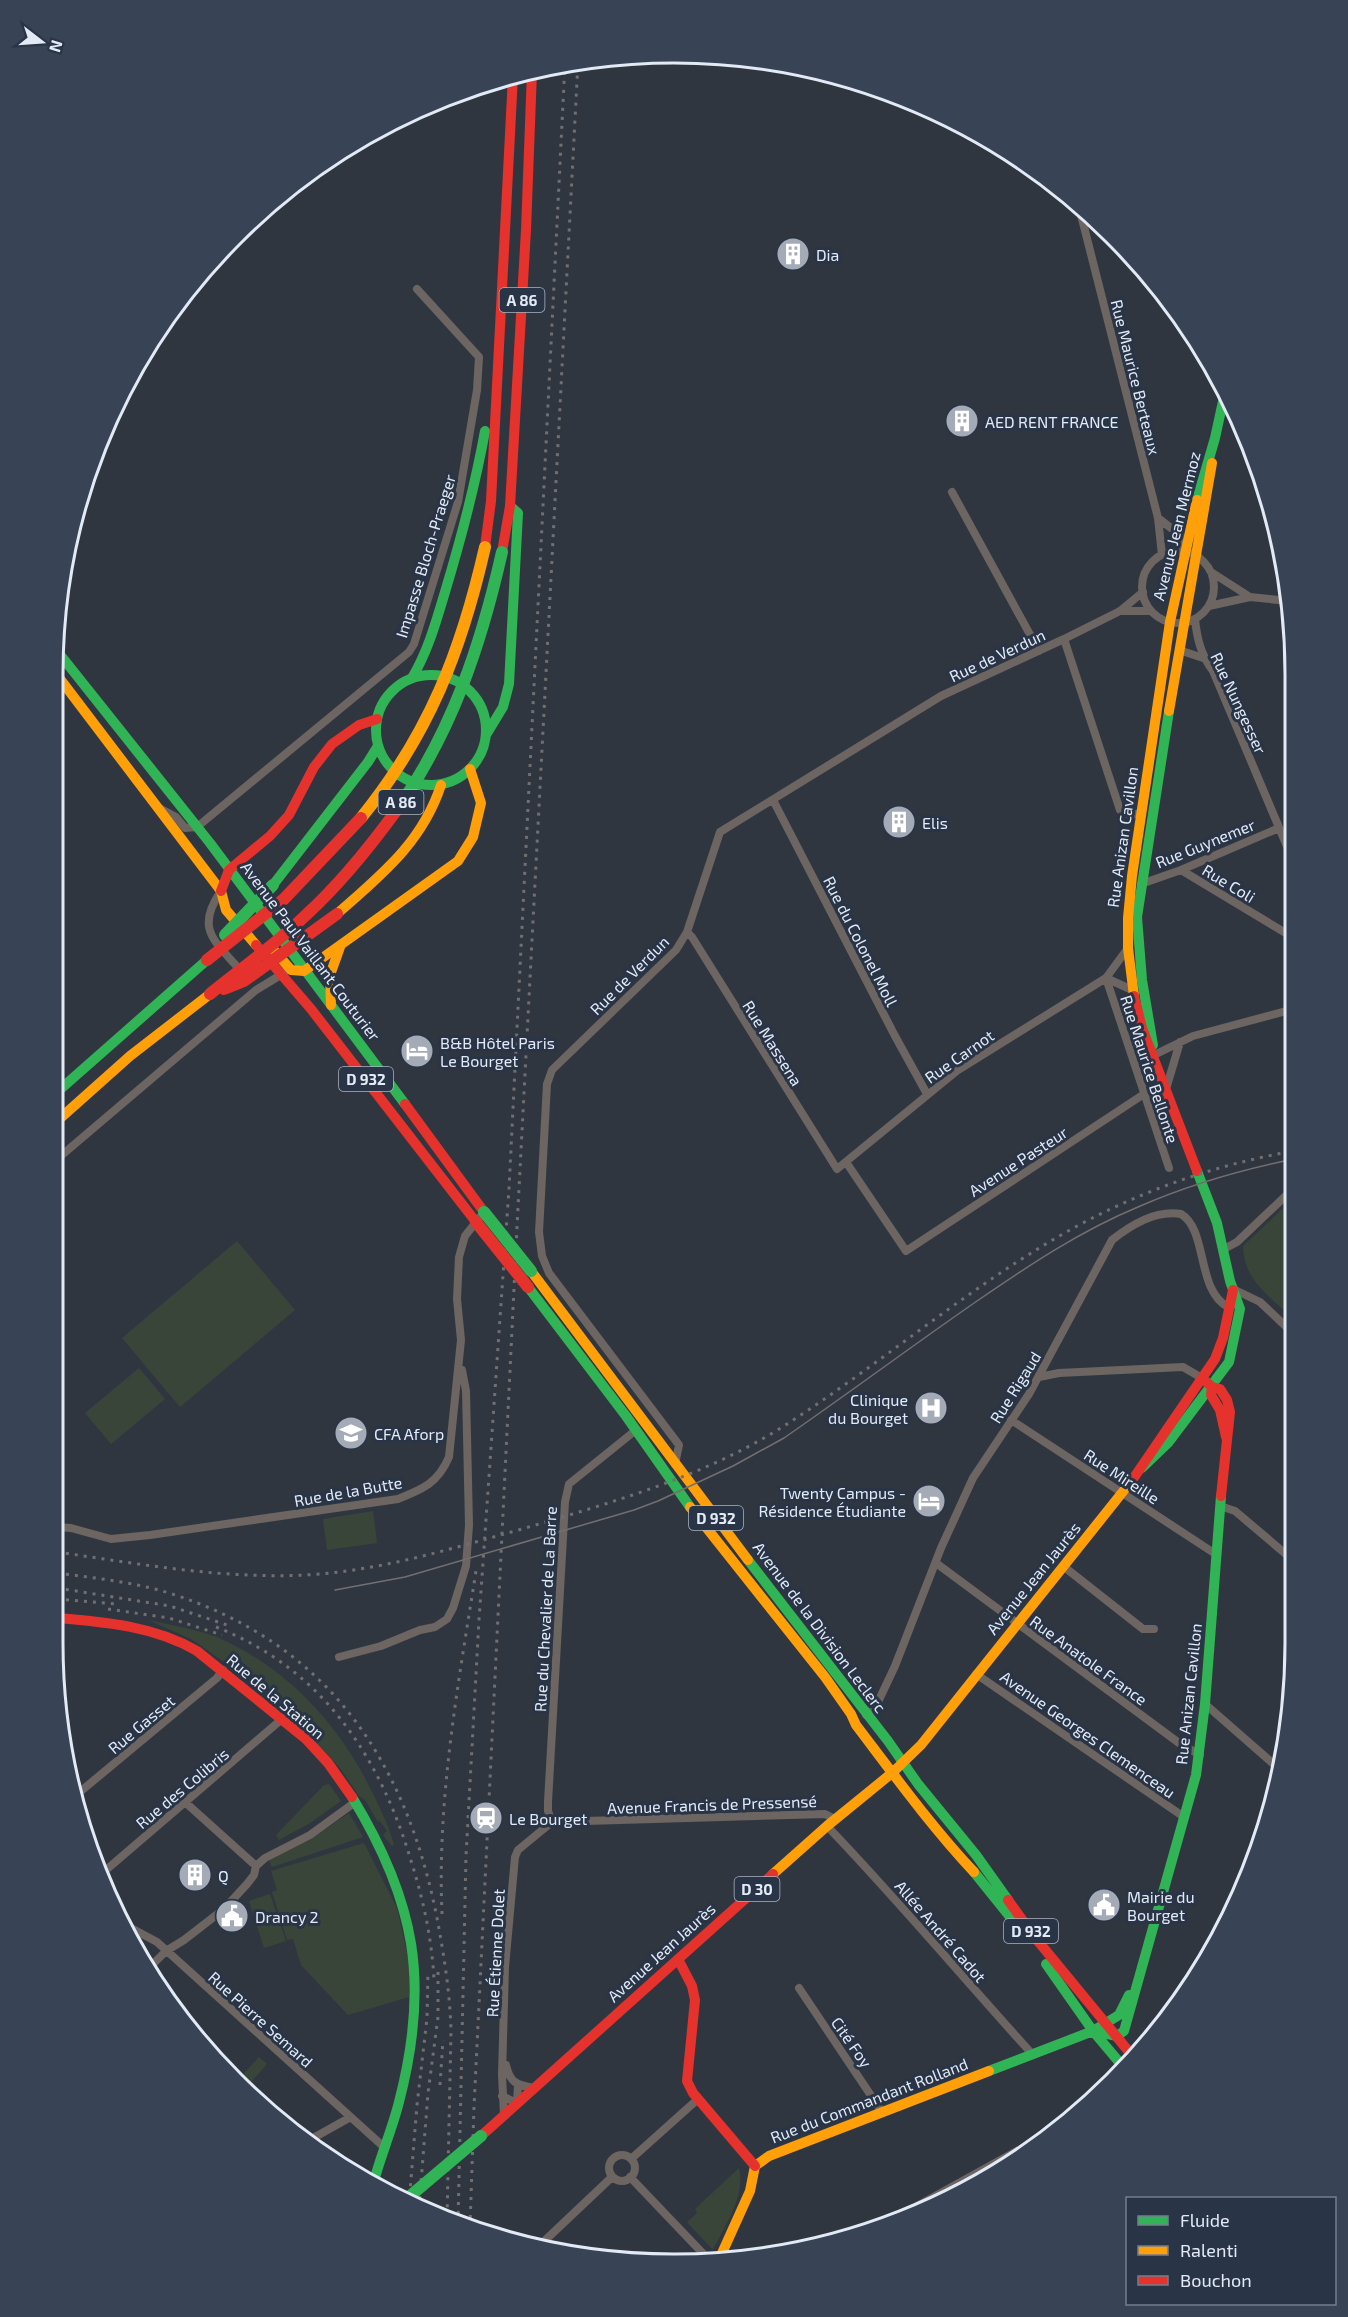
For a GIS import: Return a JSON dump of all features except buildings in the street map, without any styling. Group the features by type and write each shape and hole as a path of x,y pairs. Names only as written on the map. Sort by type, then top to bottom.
{"main road":[{"path":"531,93 540,78"},
{"name":"A 86","path":"63,1116 130,1056 210,994 318,904 360,857 416,780 441,733 473,658 486,618 502,552 510,506 532,80"},
{"name":"A 86","path":"63,1087 176,986 273,909 344,840 393,778 439,696 470,612 485,548 490,501 512,85"},
{"name":"Avenue Jean Mermoz","path":"1170,622 1190,554 1204,470 1215,438 1222,405"},
{"path":"412,678 426,657 457,554 479,466 486,425 493,420"},
{"path":"486,735 485,719 480,704 470,692 458,682 443,676 428,675 412,678 396,687 384,701 377,718 375,732 384,760 402,777 424,785 441,785 461,776 470,769 480,753 486,735 503,707 509,684 518,513 510,506"},
{"name":"Avenue Jean Mermoz","path":"1189,621 1190,554"},
{"name":"Rue Anizan Cavillon","path":"1154,1054 1152,1029 1143,991 1137,917 1179,650 1189,621"},
{"name":"Rue Anizan Cavillon","path":"1118,2036 1126,2026 1135,1986 1200,1755 1226,1437 1230,1428 1231,1407 1220,1389 1212,1387 1229,1362 1240,1309 1217,1223 1154,1054 1142,1028 1132,990 1128,948 1131,886 1170,622"},
{"name":"Avenue Paul Vaillant Couturier","path":"63,659 229,870 292,972 357,1067 480,1217"},
{"name":"Avenue Paul Vaillant Couturier","path":"63,683 221,891 226,910 251,939 332,1006 480,1217"},
{"path":"221,891 229,870 270,836 289,815 314,767 332,744 358,725 377,718"},
{"path":"207,960 220,940 250,912 289,866 378,746"},
{"path":"292,972 343,943 458,861 473,837 481,803 470,769"},
{"path":"210,994 244,981 337,914 393,863 412,839 437,800 441,785"},
{"path":"332,1006 327,980 330,967 343,943"},
{"name":"Avenue de la Division Leclerc","path":"480,1217 531,1271 866,1715 959,1837 976,1855 1060,1969 1129,2051"},
{"name":"Avenue de la Division Leclerc","path":"480,1217 528,1287 636,1430 688,1504 831,1686 856,1725 892,1773 954,1851 995,1897 1065,1989 1093,2031 1119,2061"},
{"name":"Rue Anizan Cavillon","path":"1202,1378 1215,1359 1223,1338 1233,1289"},
{"path":"1202,1378 1212,1387"},
{"name":"Avenue Jean Jaurès","path":"412,2194 481,2136 921,1745 1142,1468 1202,1378"},
{"name":"Avenue Jean Jaurès","path":"1142,1468 1168,1443 1212,1387"},
{"name":"Rue de la Station","path":"63,1619 131,1626 179,1641 223,1670 306,1739 328,1764 354,1803 378,1846 401,1897 409,1926 416,1990 400,2100 377,2177"},
{"path":"678,1959 692,1986 694,2000 687,2081 698,2099 755,2166 750,2192 723,2252"},
{"name":"Rue Anizan Cavillon","path":"1093,2031 1119,2015 1135,1986"},
{"path":"1093,2031 1118,2036"},
{"name":"Rue du Commandant Rolland","path":"755,2166 768,2156 1093,2031"}],"street":[{"name":"Rue Maurice Berteaux","path":"1082,220 1158,518 1162,555"},
{"name":"Impasse Bloch-Praeger","path":"197,827 363,691 409,652 414,644 458,502 475,401 479,357 417,289"},
{"path":"952,492 1039,651"},
{"path":"1158,518 1180,535 1190,554"},
{"path":"1250,597 1211,571 1204,562 1190,554 1173,552 1162,555 1153,562 1147,570 1143,592 1151,611 1170,622 1189,621 1209,606 1250,597 1281,600"},
{"path":"1209,606 1214,594 1211,571"},
{"name":"Rue de Verdun","path":"675,1464 679,1445 549,1273 542,1256 539,1232 547,1084 552,1070 676,950 687,932 720,832 941,696 1120,611 1143,592"},
{"name":"Rue de Verdun","path":"1120,611 1151,611"},
{"name":"Rue Nungesser","path":"1189,621 1203,658 1213,671 1285,842"},
{"path":"1064,639 1120,810 1130,815 1141,813"},
{"path":"1179,650 1203,658"},
{"name":"Rue du Colonel Moll","path":"773,800 927,1094"},
{"name":"Avenue Paul Vaillant Couturier","path":"158,808 176,817 184,828 197,827"},
{"name":"Rue Guynemer","path":"1141,884 1181,870 1279,828"},
{"name":"Rue Coli","path":"1181,870 1285,933"},
{"path":"221,891 208,919 208,933 256,990"},
{"name":"Rue Massena","path":"687,932 837,1169"},
{"path":"1128,948 1106,978 1132,990"},
{"path":"63,1154 256,990 292,972"},
{"name":"Rue Carnot","path":"837,1169 958,1070 1106,978"},
{"name":"Rue Maurice Bellonte","path":"1106,978 1169,1168"},
{"path":"1154,1054 1180,1042 1285,1012"},
{"path":"1166,1090 1180,1042"},
{"name":"Avenue Pasteur","path":"846,1162 906,1251 1144,1094"},
{"path":"1224,1249 1237,1242 1285,1197"},
{"name":"Rue Rigaud","path":"866,1715 878,1702 895,1666 973,1478 1039,1377 1112,1240 1134,1224 1167,1213 1181,1214 1190,1223 1214,1297 1228,1307"},
{"name":"Rue de la Butte","path":"63,1527 111,1539 150,1535 398,1499 426,1487 443,1472 449,1456 461,1340 457,1299 459,1257 465,1236 480,1217"},
{"path":"1233,1289 1260,1302 1285,1326"},
{"path":"339,1657 381,1646 420,1630 435,1627 447,1619 453,1608 466,1566 469,1525 466,1391 460,1358"},
{"path":"1039,1377 1059,1373 1183,1367 1202,1378"},
{"name":"Rue Mireille","path":"1011,1420 1123,1492 1216,1556"},
{"name":"Rue du Chevalier de La Barre","path":"552,1822 548,1802 565,1502 569,1484 636,1430"},
{"path":"1220,1506 1235,1511 1285,1553"},
{"name":"Rue Anatole France","path":"936,1563 1179,1743 1200,1755"},
{"path":"1063,1566 1143,1629 1154,1629"},
{"name":"Rue Gasset","path":"82,1791 217,1678 223,1670"},
{"name":"Avenue Georges Clemenceau","path":"976,1674 1184,1818"},
{"path":"1205,1704 1273,1763"},
{"name":"Rue des Colibris","path":"107,1869 282,1719"},
{"path":"186,1803 256,1866"},
{"path":"154,1963 166,1951 224,1909 254,1875 256,1866 265,1858 310,1835 354,1803"},
{"name":"Avenue Francis de Pressensé","path":"552,1822 825,1814 831,1823"},
{"name":"Rue Étienne Dolet","path":"504,2115 502,2096 505,1967 515,1857 518,1850 552,1822"},
{"name":"Allée André Cadot","path":"831,1823 1033,2055"},
{"name":"Rue Pierre Semard","path":"135,1930 157,1942 349,2118 385,2148"},
{"name":"Cité Foy","path":"799,1988 882,2112"},
{"name":"Rue Étienne Dolet","path":"504,2058 508,2076 518,2085"},
{"path":"502,2096 517,2103 518,2085 534,2088"},
{"path":"631,2159 698,2099"},
{"path":"315,2137 349,2118"},
{"path":"620,2155 631,2159 634,2166 630,2177 619,2180 612,2176 609,2169 613,2159 620,2155"},
{"path":"965,2179 981,2171"},
{"path":"546,2240 612,2176"},
{"path":"630,2177 703,2253"}],"green space":[{"path":"1285,1206 1285,1311 1253,1279 1244,1258 1243,1246"},
{"path":"237,1241 295,1310 180,1407 122,1338"},
{"path":"139,1368 165,1399 111,1444 85,1413"},
{"path":"373,1511 377,1543 327,1550 323,1519"},
{"path":"148,1620 219,1638 264,1663 304,1696 337,1734 352,1756 381,1811 394,1845 392,1846 383,1835 387,1831 380,1821 378,1822 365,1800 359,1796 340,1768 291,1715 234,1669 191,1639"},
{"path":"329,1784 341,1801 310,1823 279,1840 276,1835 324,1785"},
{"path":"349,1813 363,1837 272,1867 269,1860 314,1837"},
{"path":"364,1843 397,1908 410,1966 409,1997 348,2015 301,1965 293,1939 287,1940 272,1892 277,1890 271,1871"},
{"path":"270,1894 286,1941 264,1948 249,1901"},
{"path":"259,2057 267,2064 250,2083 242,2075"},
{"path":"739,2168 740,2189 737,2200 713,2250 687,2222 697,2213 695,2209"}],"tram line":[{"path":"335,1590 405,1577 658,1501 733,1466 784,1438 996,1288 1096,1227 1157,1199 1195,1185 1285,1161"}],"railway":[{"path":"470,2219 517,1227 578,71"},
{"path":"458,2214 466,1856 479,1620 509,1189 564,73"},
{"path":"63,1553 212,1573 274,1576 333,1573 388,1564 441,1551 624,1498 722,1460 784,1426 858,1376 1003,1271 1079,1225 1130,1200 1184,1179 1238,1163 1285,1153"},
{"path":"442,1914 441,1871 450,1742 476,1571"},
{"path":"63,1574 128,1583 169,1593 225,1615 274,1643 315,1676 351,1715 381,1759 404,1808 423,1861 437,1918 444,1960 451,2031 447,2210"},
{"path":"63,1589 170,1606 227,1625"},
{"path":"63,1600 117,1604"},
{"path":"108,1609 169,1618 222,1635"},
{"path":"216,1627 254,1645 287,1667 317,1692 365,1754 399,1825 412,1864 427,1922 434,1980"},
{"path":"410,2194 427,2018 428,1971"},
{"path":"420,2198 428,2093 438,2017 438,1971"},
{"path":"440,2085 443,2040"}],"traffic: fast":[{"path":"1197,500 1222,405"},
{"path":"412,678 431,636 451,572 485,431"},
{"path":"486,735 503,707 509,684 518,513 510,506"},
{"path":"396,811 416,781 449,719 474,654 502,552"},
{"path":"63,659 210,843 405,1104"},
{"path":"431,675 452,679 470,691 482,709 486,730 482,751 470,769 452,781 431,785 410,781 392,769 380,751 376,730 380,709 392,691 410,679 431,675"},
{"path":"1153,1045 1142,980 1137,917 1169,711"},
{"path":"273,885 378,746"},
{"path":"225,935 273,885"},
{"path":"63,1087 207,960"},
{"path":"1142,1468 1168,1443 1229,1362 1240,1309 1230,1281 1217,1223 1197,1171"},
{"path":"484,1212 531,1271"},
{"path":"528,1287 626,1416 690,1507"},
{"path":"1093,2031 1117,2036 1124,2031 1196,1775 1205,1704 1221,1496"},
{"path":"748,1560 888,1741 918,1784 976,1855 1008,1900"},
{"path":"352,1797 374,1835 391,1872 403,1908 411,1944 415,1981 414,2019 409,2059 396,2112 376,2176"},
{"path":"974,1872 1027,1938"},
{"path":"1046,1964 1093,2031 1119,2061"},
{"path":"989,2071 1093,2031 1119,2015 1129,1995"},
{"path":"412,2194 481,2136"}],"traffic: slow":[{"path":"1169,711 1212,463"},
{"path":"1134,996 1128,948 1132,876 1170,622 1197,500"},
{"path":"361,818 406,755 440,690 465,622 485,547"},
{"path":"63,683 221,891 226,910 256,945"},
{"path":"273,949 291,970 304,971 458,861 473,837 481,803 470,769"},
{"path":"337,914 384,871 411,841 433,806 441,785"},
{"path":"331,1005 330,975 340,947"},
{"path":"63,1116 130,1056 210,994"},
{"path":"531,1271 748,1560"},
{"path":"892,1773 921,1745 1133,1479"},
{"path":"690,1507 825,1677 856,1725 913,1800 974,1872"},
{"path":"773,1874 892,1773"},
{"path":"722,2252 750,2191 755,2166 769,2156 989,2071"}],"traffic: jam":[{"path":"502,552 510,506 526,230 532,80"},
{"path":"485,547 491,501 513,85"},
{"path":"221,891 229,870 270,836 289,815 314,767 332,744 359,725 377,719"},
{"path":"210,994 283,936 319,903 354,865 396,811"},
{"path":"207,960 284,899 361,818"},
{"path":"224,989 244,981 337,914"},
{"path":"256,945 311,1009 476,1222"},
{"path":"1134,996 1142,1028 1197,1171"},
{"path":"405,1104 484,1212"},
{"path":"476,1222 528,1287"},
{"path":"1133,1479 1215,1359 1223,1338 1233,1290"},
{"path":"1202,1378 1212,1387 1220,1389 1227,1400 1230,1412 1221,1496"},
{"path":"1212,1387 1211,1395 1220,1410 1226,1437"},
{"path":"63,1619 146,1631 164,1636 197,1651 306,1739 328,1763 352,1797"},
{"path":"481,2136 773,1874"},
{"path":"1008,1900 1033,1935 1128,2051"},
{"path":"678,1959 692,1986 695,2000 687,2081 693,2093 755,2166"}],"place":[{"name":"Dia","path":"793,254"},
{"name":"AED RENT FRANCE","path":"962,421"},
{"name":"Elis","path":"899,822"},
{"name":"B&B Hôtel Paris Le Bourget","path":"417,1051"},
{"name":"Clinique du Bourget","path":"931,1408"},
{"name":"CFA Aforp","path":"351,1433"},
{"name":"Twenty Campus - Résidence Étudiante","path":"929,1501"},
{"name":"Le Bourget","path":"486,1818"},
{"name":"Q","path":"195,1875"},
{"name":"Mairie du Bourget","path":"1104,1905"},
{"name":"Drancy 2","path":"232,1916"}]}
